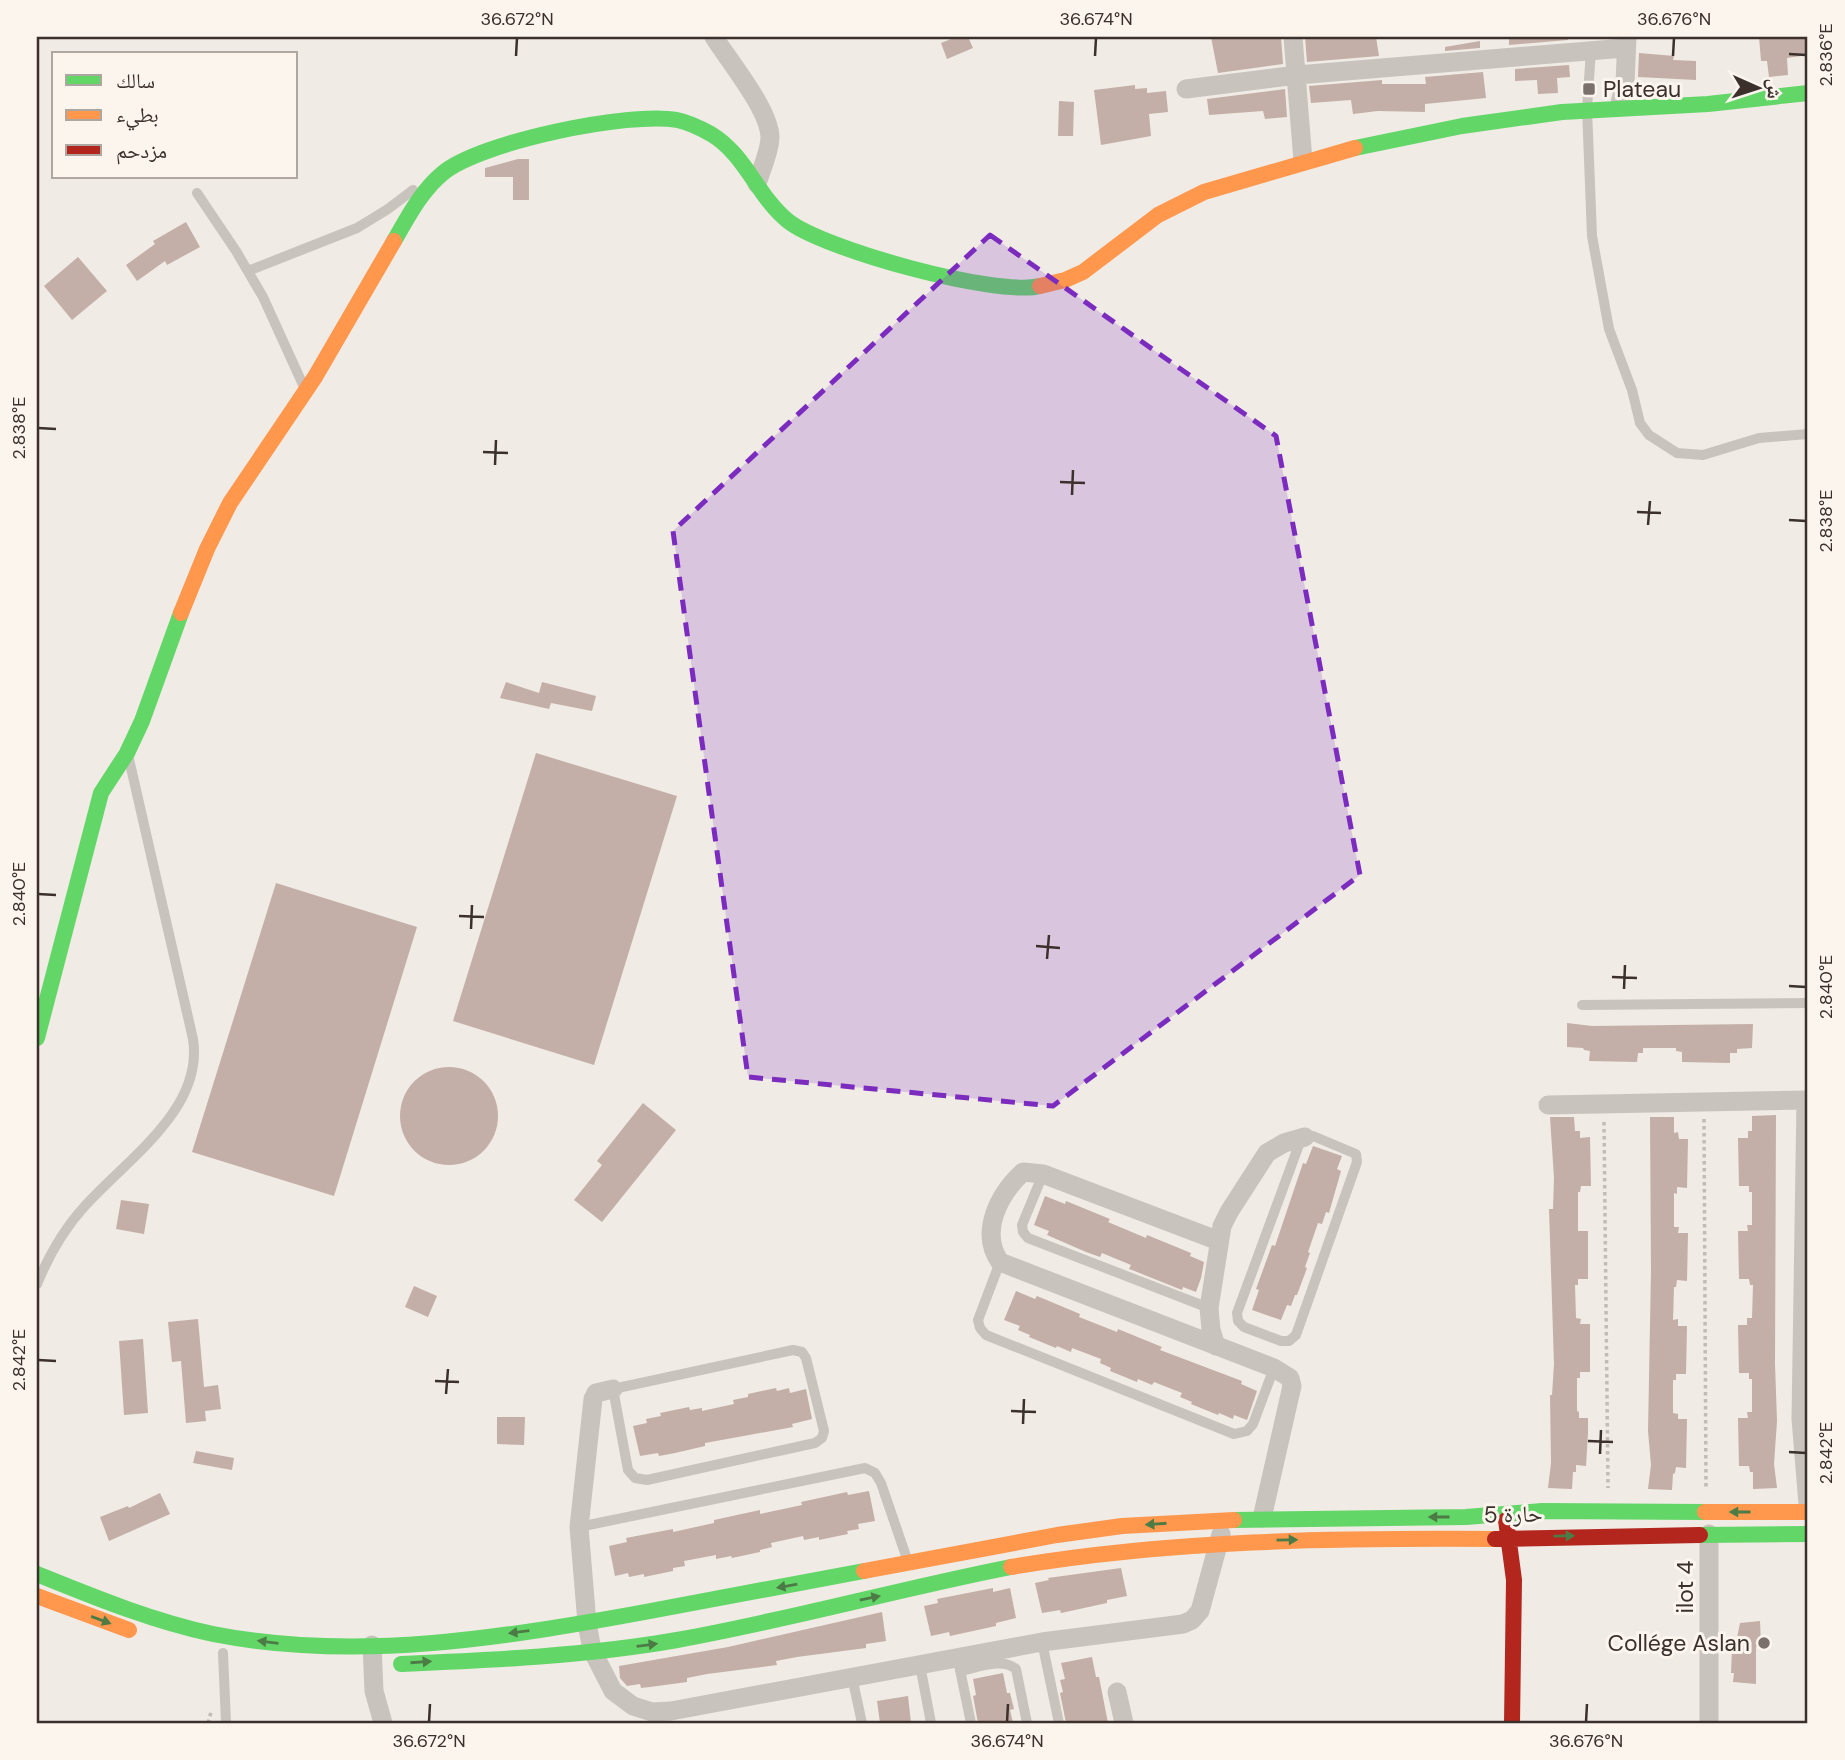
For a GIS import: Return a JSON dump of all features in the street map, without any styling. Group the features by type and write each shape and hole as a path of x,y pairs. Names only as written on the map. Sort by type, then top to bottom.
{"street":[{"path":"714,37 747,86 768,126 770,139 757,184"},
{"path":"1293,37 1303,161"},
{"path":"1186,89 1297,75 1591,50 1626,42 1625,83 1619,107"},
{"path":"37,1038 54,952 101,793 127,753 148,709 169,643 207,549 230,503 305,391 420,197 431,184 458,162 489,149 558,131 643,118 660,118 695,126 711,134 738,157 776,210 789,222 818,239 916,269 989,286 1028,289 1056,283 1083,272 1158,215 1180,202 1204,192 1338,151 1462,126 1587,109 1708,104 1808,93"},
{"path":"1548,1105 1807,1100 1801,1419 1808,1503"},
{"path":"1216,1346 1209,1308 1219,1241 1229,1212 1267,1153 1284,1143 1305,1137"},
{"path":"1219,1241 1042,1174 1023,1172 1009,1185 995,1211 991,1236 994,1253 1000,1262 1274,1368 1290,1378 1292,1386 1262,1518"},
{"path":"612,1389 596,1393 593,1399 579,1527 587,1623 592,1650 613,1691 633,1706 652,1712 671,1711 920,1665 959,1665 1042,1642 1184,1623 1200,1611 1224,1519"},
{"path":"1514,1579 1530,1539 1532,1511"},
{"name":"حارة 5","path":"369,1658 407,1645 587,1623 1056,1535 1122,1526 1262,1518 1466,1517 1532,1511 1808,1512"},
{"path":"1507,1514 1506,1539 1514,1579 1512,1723"},
{"name":"ilot 4","path":"1709,1534 1709,1723"},
{"name":"حارة 5","path":"369,1658 592,1650 680,1640 1009,1567 1126,1551 1264,1540 1808,1534"},
{"path":"37,1574 145,1615 235,1637 369,1658 383,1723"},
{"path":"37,1596 141,1634"},
{"path":"202,1649 228,1654 235,1637"},
{"path":"298,1645 298,1662"},
{"path":"1117,1692 1124,1723"}],"lane":[{"path":"1591,50 1587,109 1592,236 1609,330 1632,390 1640,423 1649,435 1677,453 1703,456 1759,438 1808,434"},
{"path":"248,271 356,228 388,209 416,187 431,184"},
{"path":"197,193 263,297 305,391"},
{"path":"37,1284 52,1249 63,1232 177,1109 189,1086 194,1063 193,1039 127,753"},
{"path":"1583,1005 1808,1003"},
{"path":"1313,1136 1349,1149 1356,1154 1357,1162 1296,1335 1289,1341 1281,1341 1244,1327 1238,1321 1237,1313 1300,1142 1305,1137 1313,1136"},
{"path":"1042,1174 1022,1225 1028,1238 1209,1308"},
{"path":"1000,1262 978,1320 986,1335 1234,1434 1247,1431 1253,1424 1274,1368"},
{"path":"793,1350 802,1352 806,1358 824,1431 822,1438 815,1443 646,1480 635,1478 628,1471 612,1389 793,1350"},
{"path":"579,1527 865,1468 875,1474 881,1483 909,1564"},
{"path":"1042,1642 1059,1723"},
{"path":"226,1723 228,1654"},
{"path":"971,1723 959,1665 1003,1663 1016,1669 1027,1723"},
{"path":"920,1665 931,1723"},
{"path":"852,1677 862,1723"}],"path":[{"path":"1704,1102 1706,1512"},
{"path":"1603,1103 1608,1511"}],"highlighted area":[{"path":"990,235 1276,436 1360,875 1053,1106 748,1077 673,531"}],"building":[{"path":"956,37 968,37 973,48 947,59 941,43"},
{"path":"1211,37 1281,37 1283,64 1218,73"},
{"path":"1305,37 1376,37 1379,56 1307,62"},
{"path":"1509,37 1568,37 1568,40 1509,45"},
{"path":"1759,37 1808,37 1808,55 1787,58 1788,75 1769,77 1767,61 1761,61"},
{"path":"1480,41 1480,48 1445,51 1445,47"},
{"path":"1639,53 1674,56 1673,60 1696,61 1696,80 1638,77"},
{"path":"1569,65 1570,77 1557,78 1558,93 1538,94 1537,80 1515,81 1515,69"},
{"path":"1483,72 1486,98 1425,104 1425,112 1378,111 1353,114 1351,100 1311,103 1309,86 1382,80 1382,84 1426,84 1425,77"},
{"path":"1135,85 1135,89 1147,88 1147,93 1166,91 1168,112 1149,114 1151,136 1101,145 1094,90"},
{"path":"1285,89 1287,117 1265,119 1263,111 1209,115 1207,99"},
{"path":"1059,101 1074,102 1073,136 1058,136"},
{"path":"518,159 529,159 529,200 513,200 513,177 485,177 485,168"},
{"path":"186,222 200,247 167,265 165,261 137,281 126,265 155,244 153,241"},
{"path":"78,257 107,291 72,320 44,286"},
{"path":"506,682 539,693 542,682 596,696 592,711 551,703 549,709 500,698"},
{"path":"536,753 677,796 594,1065 453,1021"},
{"path":"276,883 417,927 334,1196 192,1152"},
{"path":"1567,1023 1592,1026 1753,1024 1752,1048 1737,1049 1737,1053 1730,1053 1730,1063 1682,1062 1682,1052 1676,1051 1676,1048 1643,1048 1643,1053 1638,1053 1637,1062 1589,1061 1590,1051 1567,1047"},
{"path":"439,1067 459,1067 484,1081 495,1097 498,1116 495,1135 484,1151 459,1165 439,1165 422,1157 408,1143 400,1126 400,1106 408,1089 422,1075"},
{"path":"643,1103 676,1130 602,1222 574,1200 602,1165 597,1161"},
{"path":"1776,1115 1777,1421 1774,1464 1777,1488 1753,1489 1753,1472 1750,1472 1749,1466 1739,1466 1738,1418 1748,1418 1747,1412 1752,1412 1752,1379 1749,1379 1749,1373 1739,1373 1738,1325 1747,1325 1747,1318 1752,1318 1753,1285 1750,1285 1749,1279 1739,1279 1738,1231 1748,1231 1747,1225 1752,1225 1752,1192 1749,1192 1749,1186 1739,1186 1738,1138 1748,1138 1748,1131 1752,1131 1752,1116"},
{"path":"1550,1117 1574,1117 1575,1131 1580,1131 1580,1138 1590,1137 1591,1186 1581,1186 1578,1192 1578,1231 1588,1231 1588,1279 1578,1279 1578,1285 1575,1285 1576,1318 1581,1319 1580,1324 1590,1324 1590,1372 1580,1372 1580,1378 1577,1378 1577,1411 1579,1418 1588,1418 1588,1433 1586,1466 1576,1465 1572,1489 1548,1488 1551,1463 1550,1395 1554,1364 1549,1209 1553,1209 1554,1178"},
{"path":"1650,1117 1674,1117 1674,1133 1678,1132 1679,1139 1688,1139 1687,1188 1677,1187 1677,1194 1674,1193 1674,1227 1679,1227 1678,1233 1688,1233 1687,1281 1677,1280 1674,1287 1673,1320 1678,1319 1678,1326 1687,1326 1686,1374 1676,1374 1676,1380 1673,1380 1673,1413 1678,1414 1678,1419 1687,1419 1686,1468 1676,1467 1672,1490 1648,1489 1651,1465 1648,1431"},
{"path":"1313,1146 1342,1156 1337,1169 1341,1171 1329,1213 1326,1212 1322,1224 1318,1223 1297,1295 1291,1306 1287,1305 1281,1320 1252,1310 1259,1290 1256,1289 1272,1245 1275,1246 1303,1163 1306,1164"},
{"path":"1045,1196 1065,1204 1066,1201 1110,1219 1108,1222 1146,1238 1147,1235 1191,1253 1190,1256 1204,1262 1196,1292 1183,1287 1182,1290 1129,1269 1131,1265 1102,1253 1100,1257 1047,1235 1049,1231 1034,1225"},
{"path":"121,1200 149,1204 144,1234 116,1229"},
{"path":"414,1286 437,1296 428,1317 405,1307"},
{"path":"1016,1291 1035,1299 1037,1296 1080,1314 1079,1317 1117,1332 1118,1329 1162,1347 1160,1350 1242,1381 1241,1384 1257,1391 1247,1420 1234,1415 1233,1419 1219,1413 1218,1415 1191,1404 1192,1402 1180,1397 1182,1393 1154,1382 1152,1385 1138,1379 1137,1382 1110,1371 1111,1368 1100,1363 1101,1359 1072,1348 1071,1352 1057,1346 1056,1348 1029,1337 1030,1335 1018,1330 1020,1326 1004,1320"},
{"path":"198,1319 204,1387 218,1385 221,1409 205,1411 206,1421 186,1423 181,1361 172,1362 168,1322"},
{"path":"143,1339 148,1413 124,1415 119,1341"},
{"path":"776,1388 777,1391 789,1388 790,1393 806,1389 812,1419 792,1424 793,1427 705,1443 705,1446 675,1453 640,1456 633,1426 647,1423 646,1419 689,1407 690,1410 702,1408 702,1411 734,1404 733,1400 748,1397 748,1394"},
{"path":"497,1417 525,1417 524,1445 497,1444"},
{"path":"196,1451 234,1458 232,1470 193,1463"},
{"path":"869,1491 875,1521 858,1524 859,1529 847,1531 848,1534 819,1540 819,1537 804,1540 803,1536 771,1543 772,1547 760,1552 732,1558 716,1559 716,1555 684,1561 685,1566 673,1568 673,1571 644,1577 644,1574 629,1577 628,1573 615,1576 609,1546 627,1542 626,1538 673,1529 673,1532 760,1510 760,1514 847,1492 848,1495"},
{"path":"160,1493 170,1514 109,1541 100,1517 128,1506 129,1508"},
{"path":"1121,1568 1127,1596 1061,1613 1060,1610 1042,1613 1035,1583 1049,1580 1048,1578"},
{"path":"993,1588 993,1592 1010,1588 1016,1618 996,1623 996,1626 950,1636 949,1632 931,1636 924,1606 938,1603 937,1599"},
{"path":"882,1612 886,1641 866,1644 866,1648 797,1657 776,1661 777,1665 707,1674 687,1678 687,1682 650,1687 641,1688 640,1684 627,1686 620,1678 619,1666 728,1647"},
{"path":"1760,1621 1761,1645 1756,1647 1756,1684 1733,1682 1732,1648 1735,1648 1740,1623"},
{"path":"1092,1657 1108,1723 1066,1723 1060,1693 1063,1692 1060,1680 1065,1679 1061,1663"},
{"path":"1003,1673 1014,1709 1010,1710 1013,1723 978,1723 973,1679"},
{"path":"908,1696 911,1723 880,1723 877,1701"}],"traffic: fast":[{"path":"1355,148 1462,126 1562,112 1708,104 1808,93"},
{"path":"394,241 428,188 443,173 462,161 521,140 556,132 655,118 685,122 711,134 743,164 768,200 788,221 836,245 950,278 1018,288 1040,286"},
{"path":"37,1038 101,793 127,753 142,721 181,613"},
{"path":"1234,1520 1466,1517 1542,1511 1705,1512"},
{"path":"1700,1535 1808,1534"},
{"path":"401,1664 539,1656 677,1640 1011,1567"},
{"path":"37,1574 102,1600 213,1634 267,1642 375,1646 484,1638 538,1630 864,1571"}],"traffic: slow":[{"path":"1040,286 1083,272 1158,215 1204,192 1355,148"},
{"path":"181,613 207,549 230,503 315,377 394,241"},
{"path":"1705,1512 1808,1512"},
{"path":"864,1571 1057,1535 1122,1526 1234,1520"},
{"path":"1011,1567 1131,1551 1252,1542 1495,1539"},
{"path":"37,1596 129,1630"}],"traffic: jam":[{"path":"1506,1520 1514,1580 1512,1723"},
{"path":"1495,1539 1700,1535"}],"place":[{"name":"Plateau","path":"1589,89"},
{"name":"Collége Aslan","path":"1764,1643"}]}
